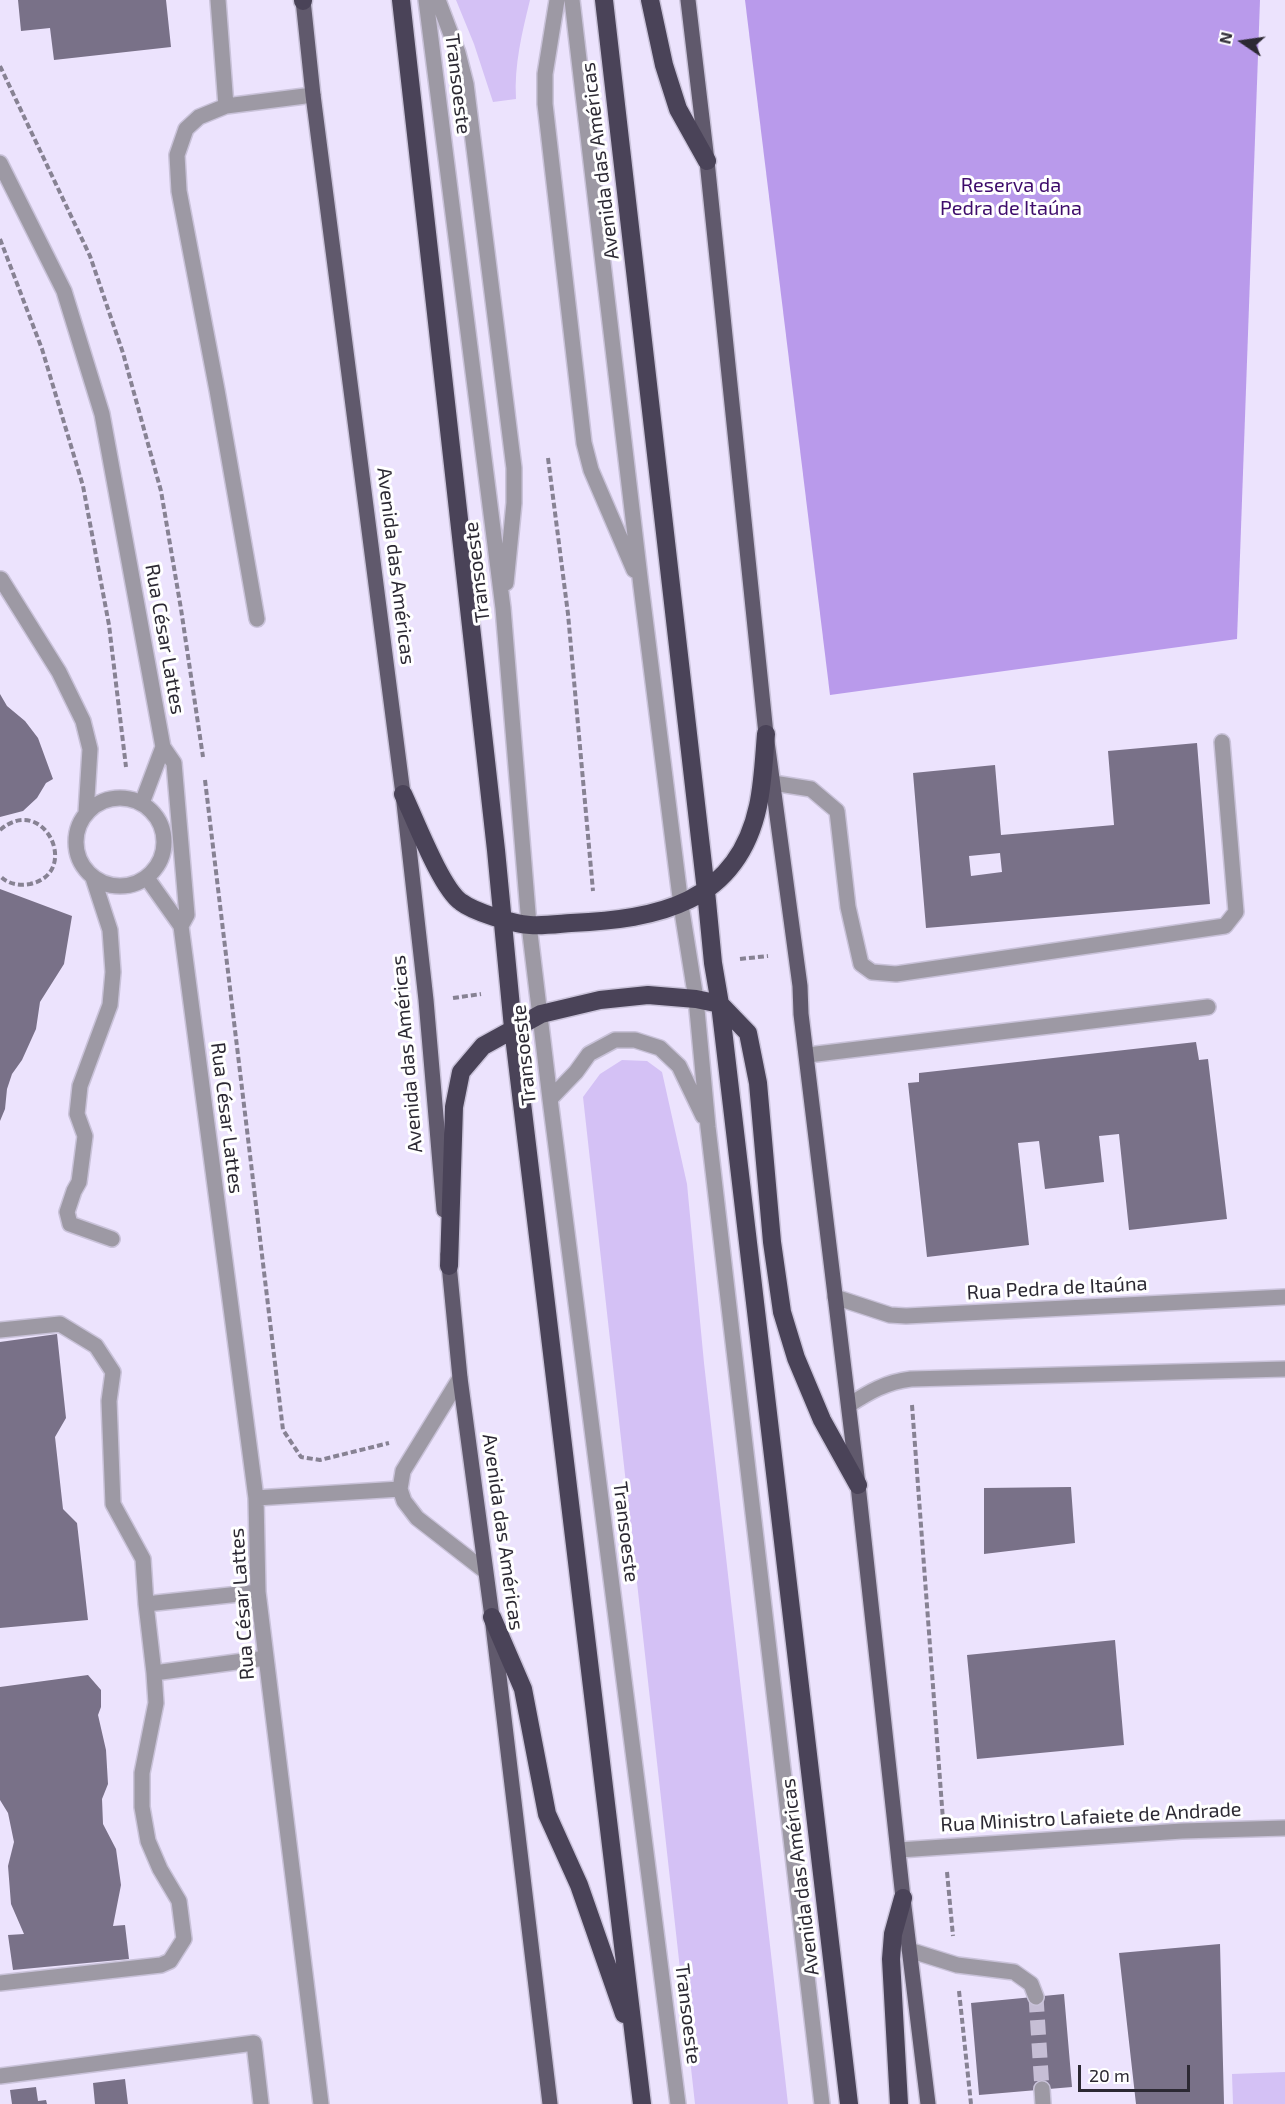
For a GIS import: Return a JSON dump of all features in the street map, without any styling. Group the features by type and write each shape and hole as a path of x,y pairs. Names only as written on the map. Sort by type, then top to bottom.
{"highway":[{"path":"400,0 503,918 513,1028 642,2104"},
{"name":"Avenida das Américas","path":"604,0 713,963 720,1004 849,2104"},
{"path":"650,0 664,64 678,109 707,161"},
{"path":"403,794 447,887 460,902 480,913 529,925 637,918 681,905 706,891 731,866 747,840 758,806 766,734"},
{"path":"449,1266 454,1107 461,1072 483,1046 541,1014 600,1000 648,996 696,999 720,1004 748,1033 756,1073 772,1242 782,1312 796,1358 822,1420 858,1485"},
{"path":"492,1617 524,1689 547,1814 579,1885 636,2048"},
{"path":"899,2104 891,1959 893,1934 903,1898"}],"main road":[{"name":"Avenida das Américas","path":"303,0 313,95 403,794 426,1000 460,1378 484,1571 492,1617 550,2104"},
{"path":"688,0 707,161 766,734 798,963 801,1014 808,1055 849,1405 928,2104"}],"street":[{"path":"218,0 226,106"},
{"name":"Transoeste","path":"426,0 503,608 529,925 678,2104"},
{"path":"438,0 458,53 466,84 514,468 514,503 503,608"},
{"path":"557,0 545,74 545,104 584,443 591,470 641,586"},
{"path":"572,0 641,586 681,905 696,999 708,1126 822,2104"},
{"path":"257,619 179,191 177,155 186,129 199,117 226,106 313,95"},
{"name":"Rua César Lattes","path":"0,163 64,291 102,414 163,747 174,763 187,915 181,926 256,1498 258,1592 321,2104"},
{"path":"1,579 58,672 83,721 90,749 87,813"},
{"path":"773,783 811,789 837,811 848,908 861,964 872,972 896,974 1225,926 1236,912 1222,742"},
{"path":"134,801 163,747"},
{"path":"112,798 134,801 153,812 161,825 164,840 163,854 157,867 147,878 134,885 120,887 106,885 93,878 83,867 77,855 78,826 98,803 112,798"},
{"path":"93,878 110,930 113,972 110,1005 80,1086 77,1114 85,1136 79,1182 67,1212 70,1224 112,1239"},
{"path":"147,878 181,926"},
{"path":"808,1055 1208,1008"},
{"path":"550,1099 576,1072 589,1054 615,1040 635,1040 660,1048 680,1066 708,1126"},
{"name":"Rua Pedra de Itaúna","path":"835,1297 890,1315 906,1317 1285,1297"},
{"path":"0,1330 60,1324 96,1346 112,1372 109,1401 113,1504 143,1559 154,1673 156,1703 142,1773 142,1808 148,1841 160,1869 179,1901 184,1940 170,1961 161,1965 0,1983"},
{"path":"849,1405 879,1387 910,1379 1285,1369"},
{"path":"460,1378 403,1471 400,1489 404,1501 417,1518 484,1571"},
{"path":"256,1498 400,1489"},
{"path":"146,1604 258,1592"},
{"path":"154,1673 266,1658"},
{"name":"Rua Ministro Lafaiete de Andrade","path":"899,1850 945,1845 1182,1831 1285,1828"},
{"path":"909,1950 957,1965 1014,1972 1030,1984 1036,1997"},
{"path":"0,2076 254,2043 261,2104"}],"path":[{"path":"0,239 42,349 83,486 109,625 125,752 134,801"},
{"path":"548,458 568,614 593,891"},
{"path":"0,830 16,821 27,820 46,830 55,849 55,860 43,878 34,883 13,884 0,876"},
{"path":"736,960 779,954"},
{"path":"452,999 483,993"},
{"path":"910,1379 945,1845 970,2104"}],"shaded area":[{"path":"456,0 530,0 517,61 516,99 493,102 474,44"},
{"path":"622,1060 647,1061 662,1072 687,1184 704,1363 788,2104 695,2104 583,1097 600,1074"},
{"path":"1285,2072 1285,2104 1233,2104 1232,2074"}],"green space":[{"name":"Reserva da Pedra de Itaúna","path":"745,0 1260,0 1237,639 830,695"}],"building":[{"path":"18,0 166,0 171,47 54,60 50,28 21,31"},
{"path":"0,694 7,706 25,721 38,738 53,779 46,783 37,798 23,811 0,817"},
{"path":"1197,743 1210,904 926,928 913,773 995,765 1001,835 1114,825 1108,751","holes":["1000,853 1002,872 971,876 969,856"]},
{"path":"0,889 72,916 64,964 40,1002 36,1029 22,1060 12,1074 7,1089 5,1109 0,1121"},
{"path":"1196,1042 1199,1060 1208,1059 1227,1219 1129,1230 1119,1134 1099,1136 1104,1182 1045,1189 1039,1141 1018,1143 1029,1245 927,1257 908,1083 919,1082 919,1073"},
{"path":"57,1334 66,1418 55,1437 63,1509 77,1523 88,1620 0,1628 0,1342"},
{"path":"1071,1487 1075,1543 984,1554 984,1488"},
{"path":"1115,1640 1124,1745 977,1759 967,1655"},
{"path":"88,1675 101,1690 101,1707 98,1715 106,1750 108,1784 102,1799 103,1824 116,1849 121,1885 113,1926 125,1925 129,1959 13,1970 8,1935 24,1934 11,1904 8,1866 14,1842 8,1813 0,1800 0,1687"},
{"path":"1220,1944 1224,2104 1136,2104 1119,1953"},
{"path":"1064,1994 1072,2087 979,2095 971,2003"},
{"path":"125,2079 128,2104 95,2104 93,2083"},
{"path":"36,2087 38,2101 46,2100 47,2104 12,2104 10,2090"}],"tunnel":[{"path":"1036,1997 1042,2089"}]}
